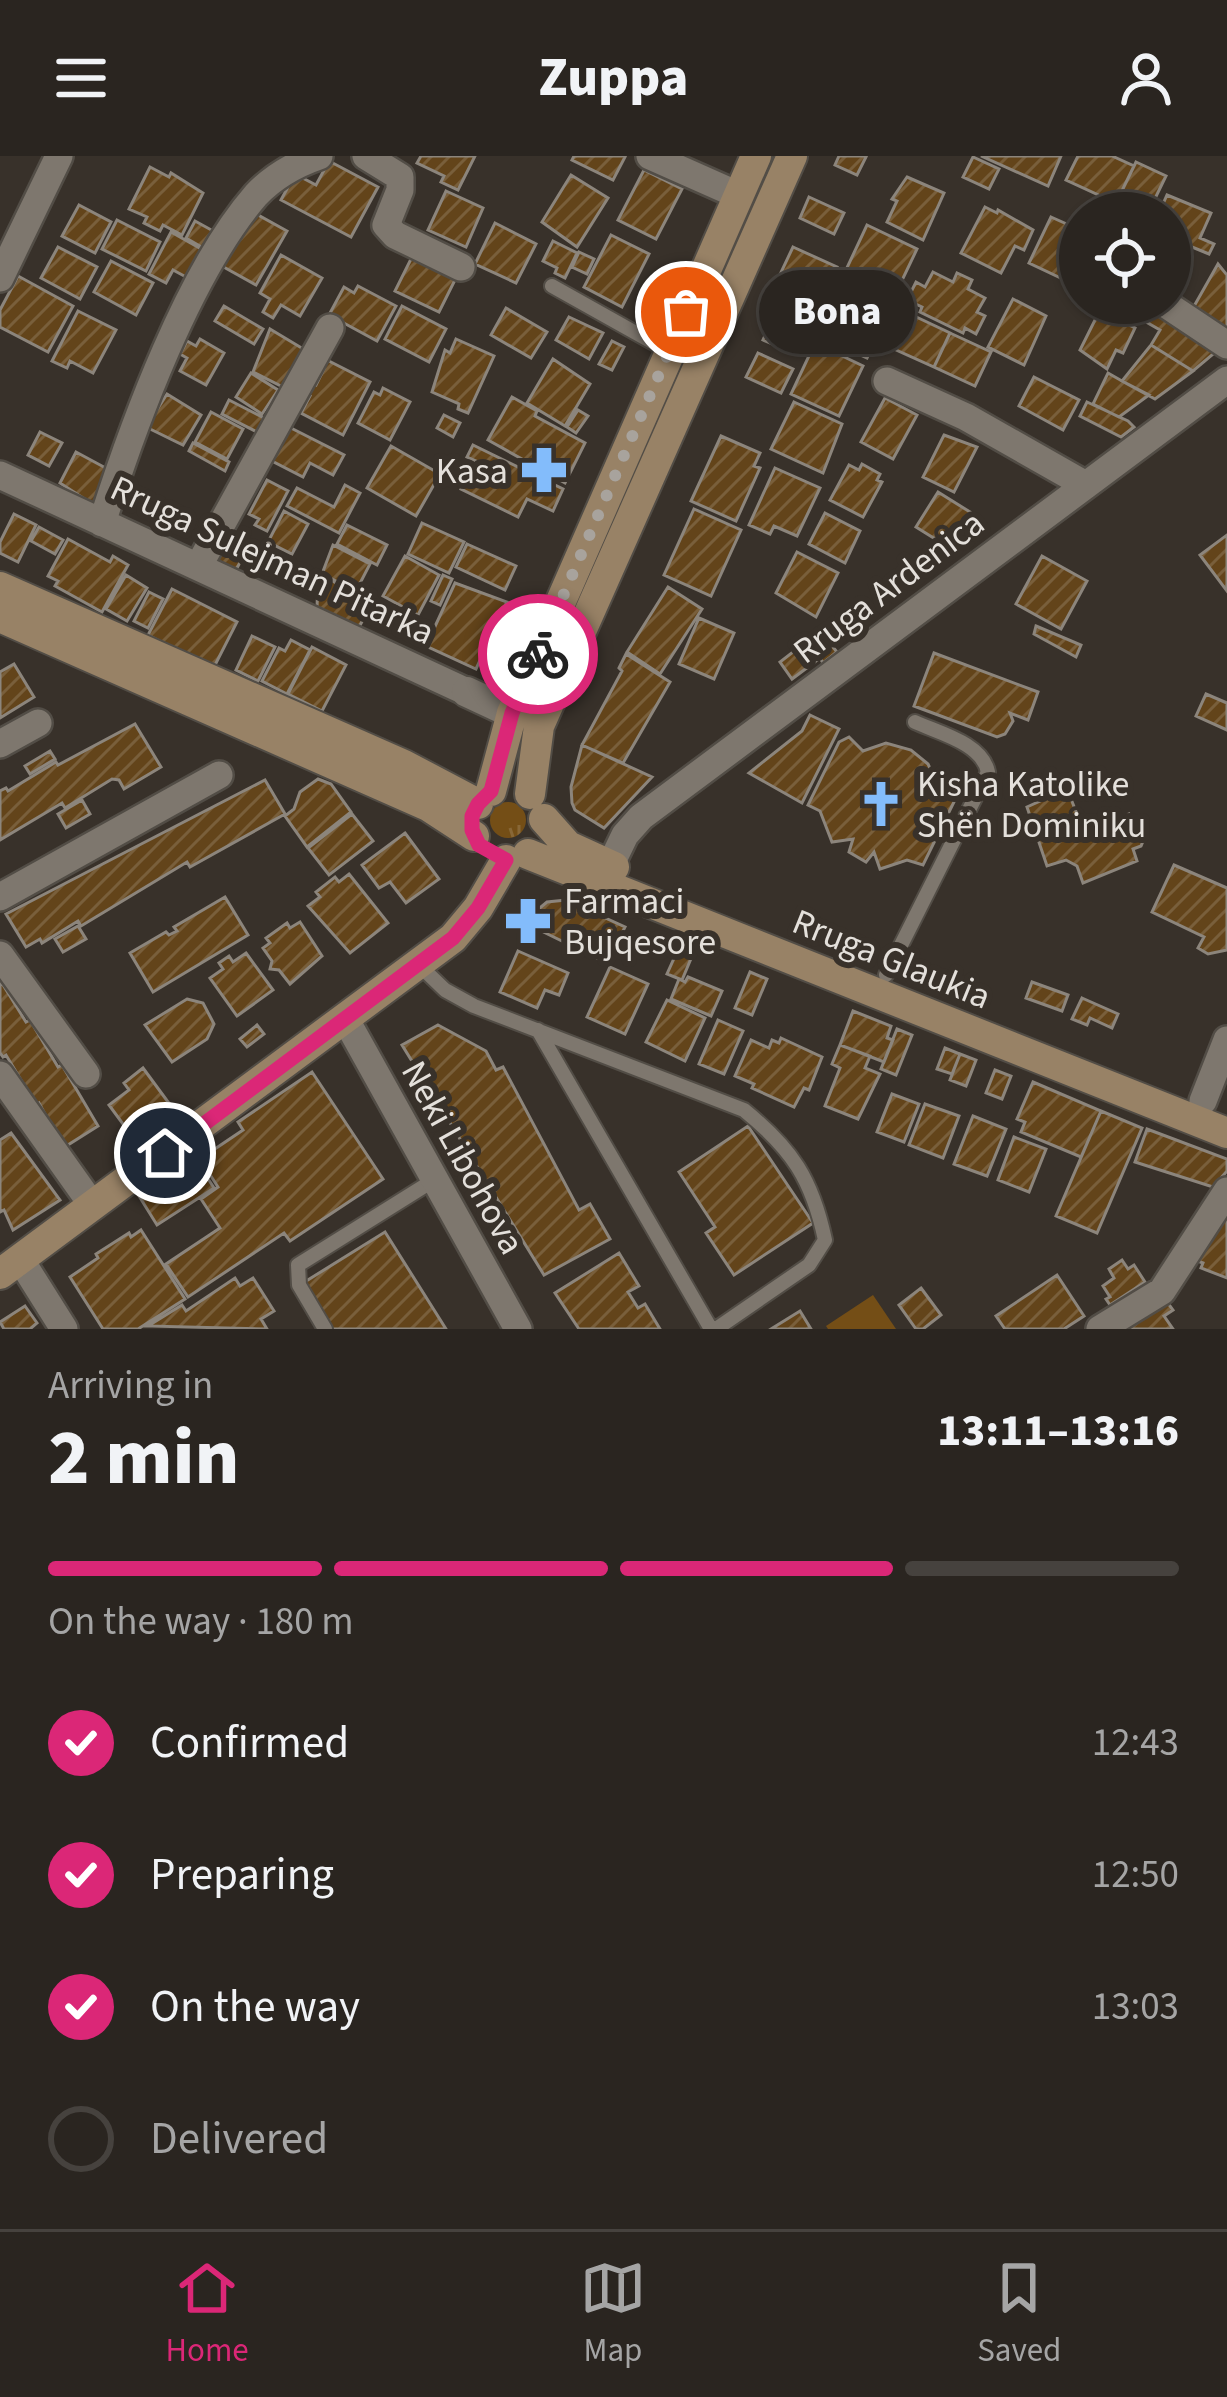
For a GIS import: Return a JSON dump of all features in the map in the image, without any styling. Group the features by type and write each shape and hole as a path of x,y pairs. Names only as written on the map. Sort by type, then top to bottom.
{"main road":[{"path":"474,836 472,816 484,798 512,713 756,156"},
{"path":"10,1267 418,964 466,923 517,857 541,839 538,726 792,156"},
{"path":"0,587 484,798 507,787 537,807"},
{"path":"0,617 428,806 474,836 486,853 517,857"},
{"name":"Rruga Glaukia","path":"537,807 568,846 610,866 1215,1106"},
{"name":"Rruga Glaukia","path":"517,857 1227,1133"}],"street":[{"path":"0,278 59,156"},
{"path":"102,523 136,422 211,262 257,194 290,168 319,156"},
{"path":"366,156 400,177 400,190 386,225 395,236 461,267"},
{"path":"650,156 738,195"},
{"path":"1191,321 1227,345"},
{"path":"198,567 330,328"},
{"name":"Rruga Ardenica","path":"610,866 625,835 641,817 1227,380"},
{"path":"887,381 966,417 1084,484"},
{"name":"Rruga Sulejman Pitarka","path":"0,475 512,713"},
{"path":"0,743 38,723"},
{"path":"0,897 219,776"},
{"path":"0,955 86,1073"},
{"name":"Neki Libohova","path":"346,1020 518,1329"},
{"path":"1215,1106 1227,1040"},
{"path":"0,1076 11,1114 93,1205"},
{"path":"1100,1329 1162,1291 1227,1191"},
{"path":"10,1267 64,1329"}],"lane":[{"path":"552,286 668,351"},
{"path":"886,975 988,772 985,758 976,750 915,722"},
{"path":"418,964 457,997 744,1110 802,1167 825,1240 809,1265 714,1329 538,1030"},
{"path":"325,1329 299,1286 298,1265 434,1180"}],"green space":[{"path":"508,802 521,807 526,820 521,833 508,838 495,833 490,820 495,807"},
{"path":"873,1295 896,1329 828,1329 826,1326"}],"building":[{"path":"421,156 475,156 458,190 441,182 444,176 417,163"},
{"path":"574,156 625,157 613,180 572,160"},
{"path":"839,156 866,157 857,175 835,165"},
{"path":"981,156 1061,156 1048,186"},
{"path":"1078,156 1112,156 1134,166 1121,192 1092,192 1066,180"},
{"path":"973,157 999,169 989,189 963,177"},
{"path":"329,161 378,187 351,237 281,200 295,174 316,185"},
{"path":"1136,162 1166,176 1158,192 1121,192"},
{"path":"150,167 169,177 171,173 203,193 182,235 163,225 160,231 144,223 147,217 129,209"},
{"path":"644,170 682,189 656,239 618,220"},
{"path":"571,175 608,198 577,247 542,222"},
{"path":"907,177 944,193 923,240 887,222 897,201 892,199"},
{"path":"446,191 483,208 466,247 428,230"},
{"path":"809,197 844,213 834,234 800,218"},
{"path":"79,205 111,222 95,253 62,236"},
{"path":"1191,205 1211,213 1200,238 1214,244 1209,254 1191,247"},
{"path":"985,207 1033,230 1024,250 1015,246 1001,273 961,253"},
{"path":"251,211 287,231 256,285 220,265"},
{"path":"1051,217 1059,221 1059,277 1029,263"},
{"path":"117,220 160,242 146,271 102,249"},
{"path":"195,221 215,232 205,249 186,238"},
{"path":"495,223 536,244 516,283 475,264"},
{"path":"867,225 917,249 895,295 845,272"},
{"path":"171,232 203,250 188,278 173,270 166,283 149,274"},
{"path":"611,235 649,254 622,307 584,287"},
{"path":"553,241 577,253 565,278 543,261"},
{"path":"58,247 97,267 80,299 41,278"},
{"path":"793,247 837,267 816,313 781,297 784,290 775,285"},
{"path":"415,251 459,272 439,312 395,291"},
{"path":"579,252 594,259 587,274 572,267"},
{"path":"281,255 322,278 300,316 281,305 273,318 263,312 270,299 260,293"},
{"path":"111,261 153,283 136,315 94,292"},
{"path":"1218,264 1227,275 1227,330 1193,308"},
{"path":"933,272 953,282 957,273 972,280 968,289 985,298 977,312 985,316 976,334 965,328 963,333 920,312 922,307 907,300 916,282 925,287"},
{"path":"18,276 73,306 48,352 0,327 0,310"},
{"path":"358,286 396,306 377,341 329,315 344,287 354,293"},
{"path":"841,288 890,311 867,358 819,336"},
{"path":"1013,299 1046,316 1024,365 988,347"},
{"path":"224,306 263,329 254,344 215,321"},
{"path":"402,306 446,329 429,362 385,339"},
{"path":"781,307 802,317 796,330 775,320"},
{"path":"506,308 547,332 531,358 491,335"},
{"path":"78,311 116,330 93,373 70,361 67,368 52,361"},
{"path":"910,314 950,333 934,367 894,349"},
{"path":"569,317 603,333 589,359 556,340"},
{"path":"771,322 802,335 794,353 763,340"},
{"path":"1093,324 1135,328 1123,353 1116,350 1107,369 1080,350"},
{"path":"1150,324 1178,324 1218,350 1193,371 1151,345 1160,330"},
{"path":"270,329 305,350 285,388 253,372"},
{"path":"950,333 991,352 975,386 934,367"},
{"path":"200,339 224,353 206,385 180,371 187,358 180,354 187,341 196,346"},
{"path":"456,339 494,356 468,413 432,392 445,350 450,353"},
{"path":"612,341 624,347 612,370 599,364"},
{"path":"815,343 863,366 839,416 791,394"},
{"path":"1151,345 1193,371 1155,399 1122,381"},
{"path":"758,353 793,369 781,393 746,377"},
{"path":"323,358 370,382 343,435 301,413 310,396 301,392 307,381 316,385 324,369 318,367"},
{"path":"553,359 590,384 565,426 527,403"},
{"path":"251,373 278,390 262,414 236,397"},
{"path":"1108,373 1149,395 1119,417 1093,404"},
{"path":"1034,377 1079,400 1063,430 1019,406"},
{"path":"383,388 410,402 390,440 358,423 374,392 380,395"},
{"path":"167,394 201,415 183,445 146,427"},
{"path":"512,397 537,411 535,416 585,443 565,483 488,440"},
{"path":"885,398 917,415 893,459 861,442"},
{"path":"229,400 264,418 257,432 222,414"},
{"path":"794,402 842,424 823,473 771,449"},
{"path":"1087,402 1134,427 1121,437 1080,416"},
{"path":"578,410 588,416 576,433 567,427"},
{"path":"211,412 243,429 227,459 195,442"},
{"path":"444,415 460,423 453,437 437,428"},
{"path":"289,427 344,455 333,475 310,463 303,477 272,461"},
{"path":"40,432 62,443 49,466 28,455"},
{"path":"944,435 977,447 954,492 923,477"},
{"path":"721,436 760,453 754,466 760,468 736,521 691,501"},
{"path":"193,443 229,462 225,471 189,451"},
{"path":"473,445 563,489 553,511 527,499 518,517 461,489 476,461 467,457"},
{"path":"391,446 440,474 416,516 367,488"},
{"path":"76,452 115,473 97,507 60,483"},
{"path":"862,464 880,474 877,480 882,482 863,517 830,500 849,465 859,470"},
{"path":"775,468 820,488 797,536 774,526 770,534 749,525"},
{"path":"267,480 288,491 267,531 255,525 259,519 249,514"},
{"path":"345,485 360,493 339,533 287,506 297,488 334,507"},
{"path":"938,492 970,512 948,547 916,527"},
{"path":"694,509 741,530 711,596 664,575"},
{"path":"284,511 308,524 292,554 268,542"},
{"path":"825,513 860,531 845,563 809,544"},
{"path":"14,514 36,525 18,562 0,553 0,542"},
{"path":"422,523 464,542 449,573 408,554"},
{"path":"347,525 387,545 377,565 337,544"},
{"path":"39,527 63,540 55,554 31,541"},
{"path":"1227,535 1227,591 1200,555"},
{"path":"68,539 110,562 113,556 128,565 102,612 55,586 58,581 48,576"},
{"path":"225,543 245,553 236,570 216,560"},
{"path":"467,544 516,566 505,590 456,567"},
{"path":"333,545 370,564 356,591 322,574"},
{"path":"797,552 838,573 816,617 776,593"},
{"path":"405,556 439,575 418,615 383,596"},
{"path":"1042,556 1087,581 1061,629 1016,604"},
{"path":"318,573 372,603 358,629 317,609"},
{"path":"126,575 147,588 127,621 106,609"},
{"path":"443,575 452,579 440,605 431,601"},
{"path":"455,583 507,602 476,669 426,646"},
{"path":"668,587 702,609 660,674 627,652"},
{"path":"172,589 237,622 213,669 148,635"},
{"path":"149,592 163,599 148,628 134,621"},
{"path":"699,618 734,633 714,679 679,664"},
{"path":"1036,626 1081,645 1076,657 1034,634"},
{"path":"820,631 837,652 823,663 820,658 792,679 780,662"},
{"path":"252,636 275,647 258,681 236,670"},
{"path":"291,640 310,650 287,694 262,681 279,648 285,651"},
{"path":"312,647 346,665 322,711 288,694"},
{"path":"934,653 1038,692 1028,720 1010,713 1013,721 997,737 914,706"},
{"path":"626,654 670,682 623,763 582,745 622,671 619,668"},
{"path":"14,664 34,697 0,718 0,672"},
{"path":"1206,694 1227,703 1227,730 1196,716"},
{"path":"810,715 839,729 802,803 749,773 802,731"},
{"path":"135,724 161,767 124,789 119,780 112,779 0,840 0,791"},
{"name":"Kisha Katolike Shën Dominiku","path":"849,737 863,751 886,743 911,750 928,764 937,783 954,793 923,865 907,860 880,869 874,852 866,862 849,852 853,839 832,842 820,811 808,805 839,742"},
{"path":"582,745 652,777 604,828 575,810 572,803 571,787"},
{"path":"50,751 55,759 30,774 25,766"},
{"path":"318,779 331,784 351,812 307,847 285,816 294,809 300,792"},
{"path":"265,780 285,814 190,867 187,862 81,926 78,921 26,947 6,914"},
{"path":"1067,789 1081,824 1091,829 1129,814 1134,825 1142,822 1146,834 1141,846 1133,849 1137,861 1083,883 1077,866 1066,860 1047,866 1027,807"},
{"path":"82,800 90,814 66,828 58,814"},
{"path":"352,814 373,841 329,875 308,848"},
{"path":"405,833 439,879 406,903 390,882 379,888 362,865"},
{"path":"1174,865 1227,888 1227,950 1208,954 1198,948 1204,937 1152,912"},
{"path":"349,874 388,923 350,953 308,906 320,897 316,892 335,877 339,882"},
{"path":"225,897 248,935 153,992 130,953 166,932 177,931 174,927"},
{"path":"566,900 625,927 607,963 523,922 547,902"},
{"path":"300,922 322,956 290,984 279,970 270,969 272,961 263,948 270,943 266,938 287,923 290,928"},
{"path":"78,926 86,939 63,952 55,939"},
{"path":"681,943 695,949 682,980 667,974"},
{"path":"518,951 568,973 559,995 545,990 537,1008 500,992"},
{"path":"246,953 273,990 237,1016 210,978 223,969 219,963 229,956 233,962"},
{"path":"610,967 648,984 625,1034 587,1017"},
{"path":"750,972 767,979 752,1015 735,1008"},
{"path":"688,977 722,991 711,1016 671,999 679,979 685,982"},
{"path":"0,980 58,1067 62,1065 98,1126 63,1148 39,1103 0,1053"},
{"path":"1032,982 1068,995 1062,1011 1026,998"},
{"path":"1082,998 1118,1014 1112,1028 1090,1018 1087,1025 1072,1019"},
{"path":"187,999 203,1003 214,1024 207,1039 172,1062 145,1025"},
{"path":"667,1000 705,1018 685,1061 646,1042"},
{"path":"853,1011 891,1026 887,1038 893,1040 884,1062 840,1045"},
{"path":"718,1020 743,1031 724,1074 699,1064"},
{"path":"257,1025 264,1034 247,1047 240,1039"},
{"path":"438,1025 486,1051 496,1070 503,1067 579,1210 590,1204 610,1239 544,1275 402,1045"},
{"path":"897,1029 912,1035 896,1075 881,1069"},
{"path":"781,1038 822,1057 809,1090 804,1088 794,1107 735,1076 751,1040 769,1048 772,1040 779,1043"},
{"path":"840,1045 870,1056 865,1068 880,1074 858,1119 825,1106 840,1068 832,1064"},
{"path":"945,1048 960,1054 952,1074 937,1069"},
{"path":"960,1054 976,1060 966,1086 950,1080"},
{"path":"143,1068 171,1106 131,1135 109,1105 129,1090 124,1083"},
{"path":"995,1070 1011,1076 1002,1099 986,1093"},
{"path":"312,1072 383,1179 290,1241 284,1233 188,1297 166,1264 220,1228 201,1199 218,1187 200,1159 243,1130 238,1122"},
{"path":"1033,1082 1101,1111 1081,1157 1021,1132 1025,1122 1017,1119"},
{"path":"892,1094 919,1104 904,1142 877,1132"},
{"path":"925,1104 959,1116 943,1158 909,1145"},
{"path":"1101,1111 1142,1128 1097,1233 1056,1216"},
{"path":"973,1116 1006,1129 987,1176 954,1164"},
{"path":"748,1126 813,1223 734,1275 706,1233 715,1227 679,1172"},
{"path":"1147,1129 1227,1159 1227,1171 1213,1187 1135,1162"},
{"path":"11,1133 60,1200 13,1230 4,1210 0,1212 0,1140"},
{"path":"1014,1137 1046,1149 1029,1192 998,1180"},
{"path":"196,1160 214,1188 157,1225 139,1196"},
{"path":"1216,1216 1227,1220 1227,1278 1201,1268 1203,1263 1192,1259"},
{"path":"141,1230 185,1299 138,1329 103,1329 70,1277 98,1258 96,1254"},
{"path":"385,1232 446,1329 332,1329 303,1283"},
{"path":"619,1253 639,1286 628,1292 638,1308 645,1304 660,1329 579,1329 555,1293"},
{"path":"1122,1260 1128,1269 1134,1265 1145,1282 1110,1305 1103,1286 1114,1278 1109,1269"},
{"path":"1057,1275 1084,1316 1064,1329 1005,1329 996,1316"},
{"path":"235,1278 240,1286 253,1278 274,1311 261,1319 267,1329 148,1326 182,1305 186,1311"},
{"path":"921,1288 941,1315 916,1329 899,1305"},
{"path":"1162,1295 1173,1310 1164,1316 1173,1329 1114,1329"},
{"path":"25,1306 37,1323 30,1329 4,1329 0,1322"},
{"path":"800,1311 811,1329 771,1329"}],"way so far":[{"path":"538,654 686,312"}],"place":[{"name":"Bona","path":"686,312"},
{"name":"Kasa","path":"544,470"},
{"name":"Kisha Katolike Shën Dominiku","path":"881,804"},
{"name":"Farmaci Bujqesore","path":"528,921"}],"route":[{"path":"165,1153 453,938 478,908 506,860 479,845 472,816 491,791 512,713 538,654"}]}
